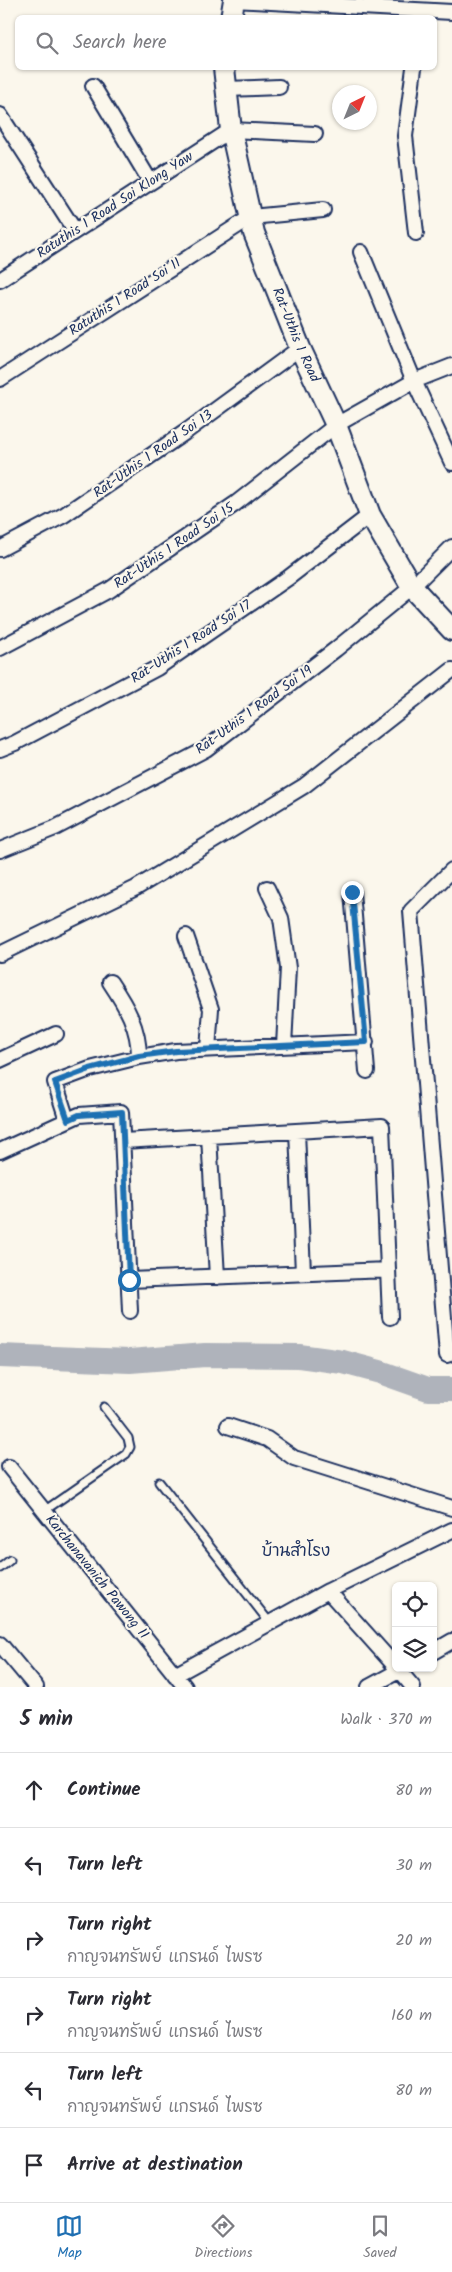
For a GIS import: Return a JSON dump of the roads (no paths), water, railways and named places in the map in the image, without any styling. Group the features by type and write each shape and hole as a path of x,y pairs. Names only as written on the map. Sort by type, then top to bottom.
{"street":[{"path":"231,15 233,0 420,13 452,12"},
{"name":"Rat-Uthis 1 Road","path":"224,70 231,130 254,233 300,348 336,425 370,515 412,587 452,630"},
{"path":"414,70 405,136 416,233"},
{"path":"93,86 150,181"},
{"path":"226,89 279,87"},
{"path":"0,115 75,231"},
{"path":"231,130 315,134"},
{"name":"Ratuthis 1 Road Soi Klong Yaw","path":"0,280 231,130"},
{"path":"251,217 323,210"},
{"name":"Ratuthis 1 Road Soi 11","path":"0,379 251,217"},
{"path":"361,252 414,381 452,463"},
{"name":"Rat-Uthis 1 Road Soi 13","path":"0,549 64,515 184,433 300,348"},
{"name":"Rat-Uthis 1 Road Soi 15","path":"0,648 109,590 235,504 336,425 414,381 452,366"},
{"name":"Rat-Uthis 1 Road Soi 17","path":"0,749 157,668 288,578 370,515"},
{"name":"Rat-Uthis 1 Road Soi 19","path":"0,850 55,828 206,749 336,649 412,587 452,547"},
{"path":"0,954 136,888 304,786 452,670"},
{"path":"447,1355 411,911 452,870"},
{"path":"267,888 281,918 288,968 284,1046"},
{"path":"352,892 367,1071"},
{"path":"186,936 211,1009 208,1049"},
{"path":"110,982 130,1012 139,1040 139,1056"},
{"path":"0,1060 56,1034"},
{"path":"68,1120 55,1082 90,1069 139,1056 208,1049 366,1042"},
{"path":"0,1151 79,1115 122,1112 130,1311"},
{"path":"123,1141 382,1126 390,1318"},
{"path":"298,1131 303,1273"},
{"path":"209,1136 217,1277"},
{"path":"129,1280 388,1270"},
{"path":"228,1426 267,1439 294,1458 452,1508"},
{"name":"Karchanavanich Pawong 11","path":"9,1467 185,1687"},
{"path":"175,1675 328,1591 452,1530"},
{"path":"328,1591 392,1661"},
{"path":"437,1650 452,1641"},
{"path":"0,1644 36,1687"},
{"path":"369,1687 394,1672"},
{"path":"401,1672 413,1687"}],"lane":[{"path":"44,1511 126,1454 130,1447 128,1438 104,1406"},
{"path":"158,1482 270,1623"},
{"path":"0,1568 10,1560"}],"waterway":[{"path":"0,1356 130,1361 205,1355 299,1356 343,1362 380,1372 428,1389 452,1389"}],"district":[{"name":"บ้านสำโรง","path":"296,1551"}]}
